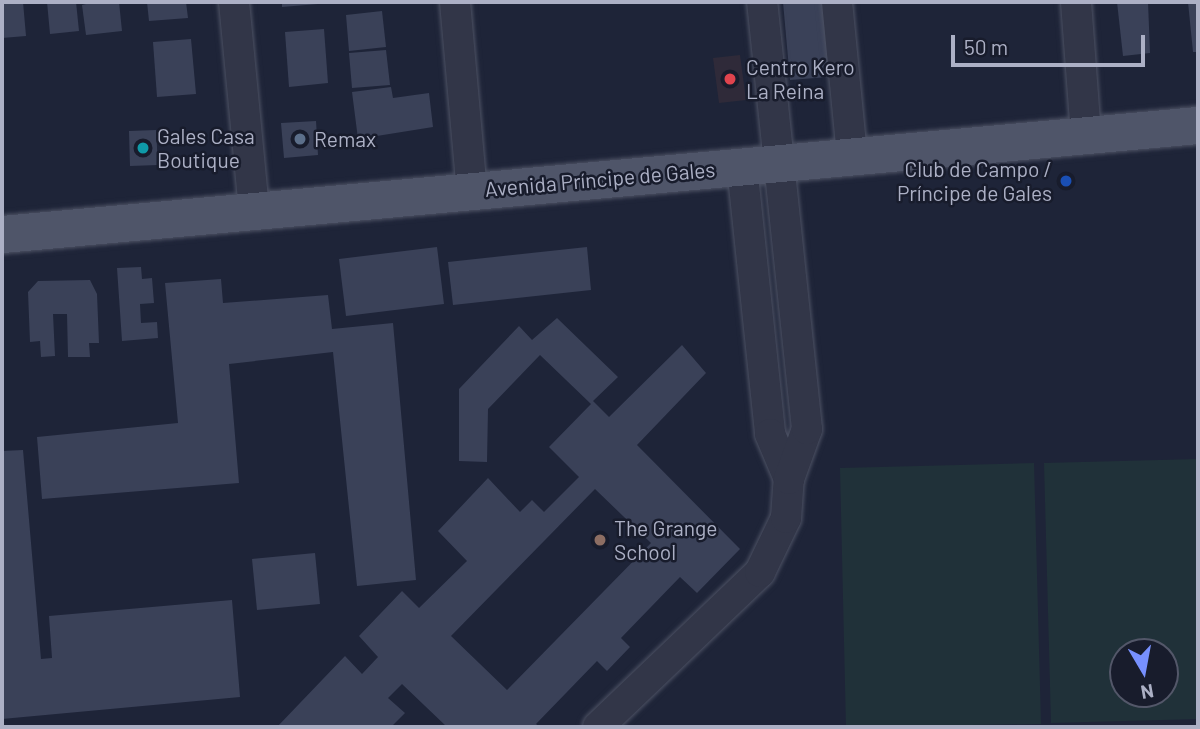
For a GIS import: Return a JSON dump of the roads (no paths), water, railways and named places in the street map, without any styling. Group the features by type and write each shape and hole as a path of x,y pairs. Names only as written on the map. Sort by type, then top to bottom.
{"main road":[{"name":"Avenida Príncipe de Gales","path":"2,234 1198,125"}],"street":[{"path":"234,2 254,211"},
{"path":"454,2 472,191"},
{"path":"762,2 789,162"},
{"path":"598,727 760,572 776,547 786,518 789,479 807,429 781,2"},
{"path":"837,2 852,156"},
{"path":"1076,2 1086,135"},
{"path":"742,166 771,434 789,479"}],"place":[{"name":"Centro Kero La Reina","path":"730,79"},
{"name":"Remax","path":"300,139"},
{"name":"Gales Casa Boutique","path":"143,148"},
{"name":"Club de Campo / Príncipe de Gales","path":"1066,181"},
{"name":"The Grange School","path":"600,540"}]}
